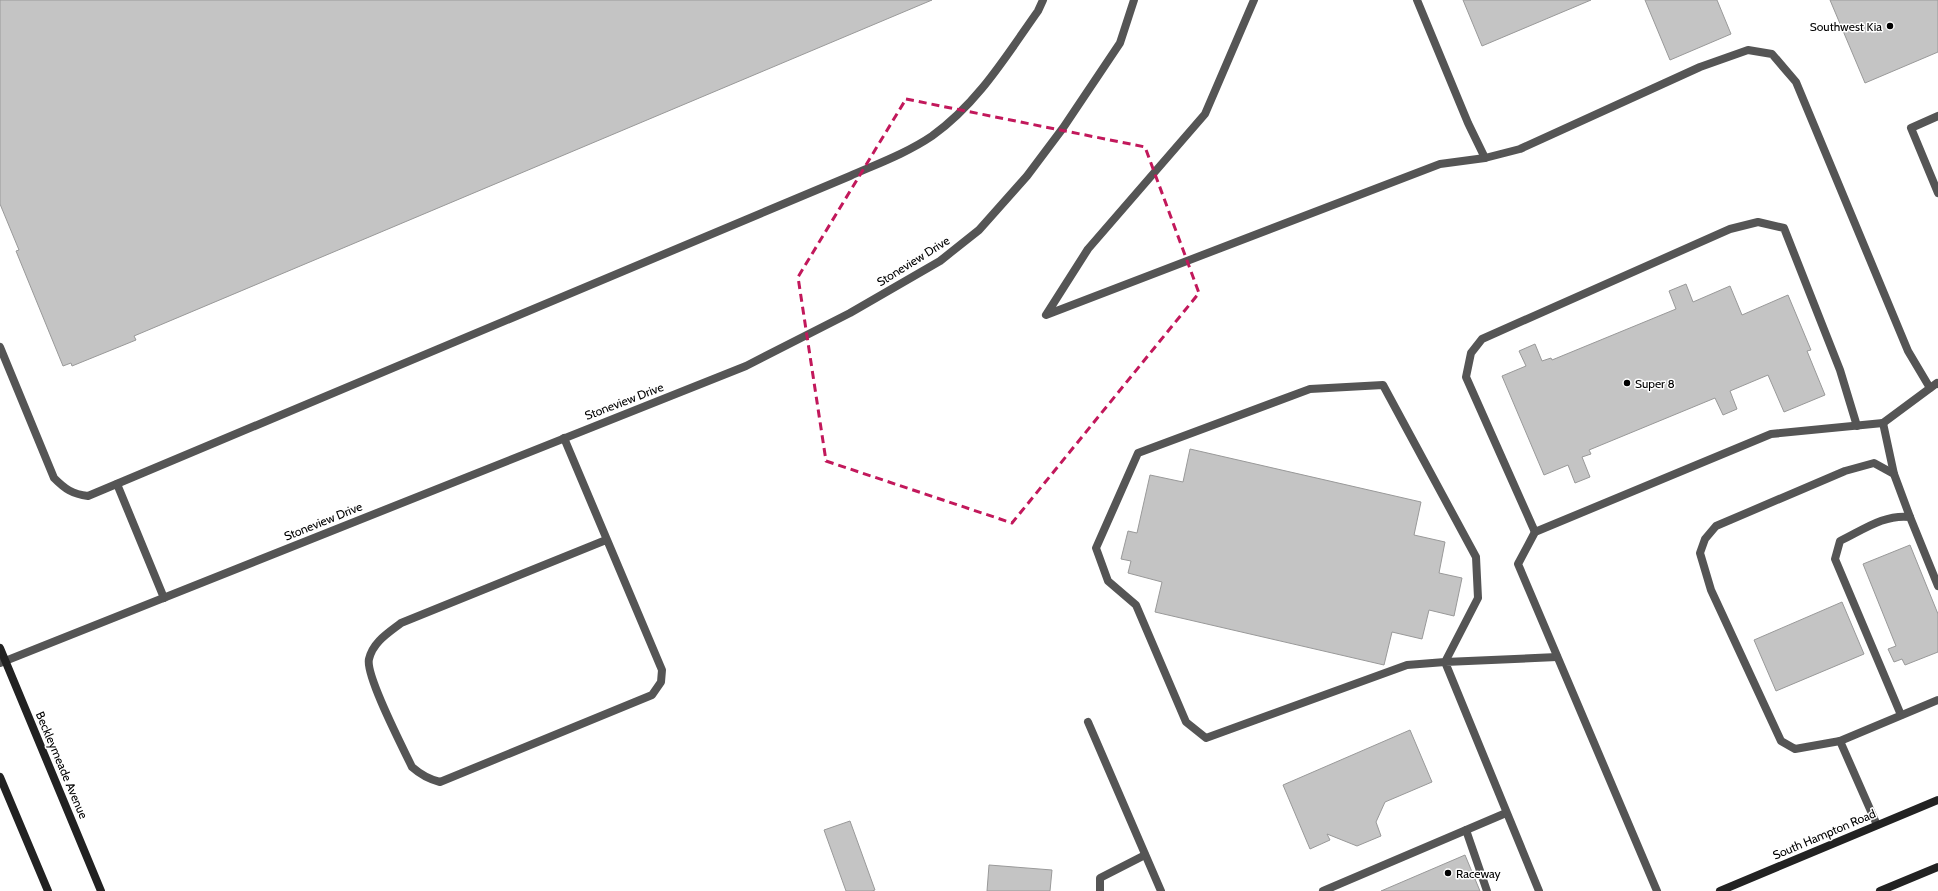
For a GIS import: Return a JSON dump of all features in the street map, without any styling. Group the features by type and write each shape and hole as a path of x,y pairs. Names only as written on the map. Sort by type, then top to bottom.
{"street":[{"path":"0,347 54,478 64,489 75,494 88,496 843,180 910,149 931,136 969,105 988,83 1038,11 1043,0"},
{"name":"Stoneview Drive","path":"3,662 746,366 850,313 940,261 979,230 1027,176 1063,128 1120,42 1134,0"},
{"path":"1254,0 1205,114 1088,249 1046,315 1440,164 1485,158 1520,149 1700,67 1748,50 1772,54 1796,82 1908,351 1936,384 1883,423 1771,434 1535,532 1518,564 1657,891"},
{"path":"1417,0 1468,123 1485,158"},
{"path":"1938,116 1911,128 1938,193"},
{"path":"1535,532 1466,377 1471,353 1482,339 1730,229 1758,222 1784,228 1840,370 1857,426"},
{"path":"1539,891 1445,662 1478,598 1476,558 1383,384 1310,389 1138,453 1096,548 1108,581 1136,606 1186,722 1206,738 1407,665 1445,662 1557,657"},
{"path":"1883,423 1894,474 1938,586"},
{"path":"564,438 662,670 661,682 652,695 440,782 428,779 420,774 412,767 372,678 368,661 373,648 383,637 401,623 606,540"},
{"path":"1894,474 1874,463 1845,471 1716,526 1705,539 1700,553 1711,590 1781,741 1796,748 1840,741 1938,700"},
{"path":"117,484 164,598"},
{"path":"1900,716 1836,558 1840,541 1878,522 1896,516 1910,517"},
{"name":"Beckleymeade Avenue","path":"0,648 3,662 102,891"},
{"path":"1088,722 1161,891"},
{"path":"1840,741 1877,825"},
{"path":"0,777 48,891"},
{"name":"South Hampton Road","path":"1720,891 1938,800"},
{"path":"1323,891 1506,813"},
{"path":"1466,830 1487,891"},
{"path":"1100,891 1100,878 1145,855"},
{"path":"1880,891 1938,867"}],"highlighted area":[{"path":"906,99 1145,147 1199,293 1012,523 826,461 798,277"}],"building":[{"path":"0,0 932,0 134,336 136,340 72,366 71,363 63,366 16,251 19,250 0,204"},
{"path":"1463,0 1591,0 1482,46"},
{"path":"1645,0 1717,0 1731,34 1670,60"},
{"name":"Southwest Kia","path":"1830,0 1938,0 1938,52 1865,83"},
{"name":"Super 8","path":"1686,284 1693,302 1730,286 1742,315 1788,295 1811,350 1807,351 1825,395 1784,412 1768,375 1730,391 1737,409 1723,415 1715,398 1589,450 1591,454 1582,457 1590,477 1575,483 1568,465 1544,475 1502,376 1526,366 1519,351 1535,344 1542,361 1551,358 1552,360 1676,309 1669,291"},
{"path":"1190,449 1421,502 1414,535 1445,542 1439,573 1462,578 1454,616 1429,610 1422,639 1392,632 1384,665 1155,612 1162,582 1128,573 1131,561 1121,559 1128,531 1137,533 1150,475 1183,482"},
{"path":"1910,545 1938,614 1938,652 1905,665 1902,659 1894,662 1888,649 1896,646 1863,564"},
{"path":"1842,602 1864,654 1776,691 1754,640"},
{"path":"1410,730 1432,782 1385,802 1376,822 1381,836 1357,846 1327,834 1330,840 1310,849 1283,785"},
{"path":"850,821 875,890 846,891 824,830"},
{"name":"Raceway","path":"1465,855 1480,891 1381,891"},
{"path":"989,865 1052,870 1050,891 987,891"}],"place":[{"name":"Southwest Kia","path":"1890,26"},
{"name":"Super 8","path":"1627,383"},
{"name":"Raceway","path":"1448,873"}]}
